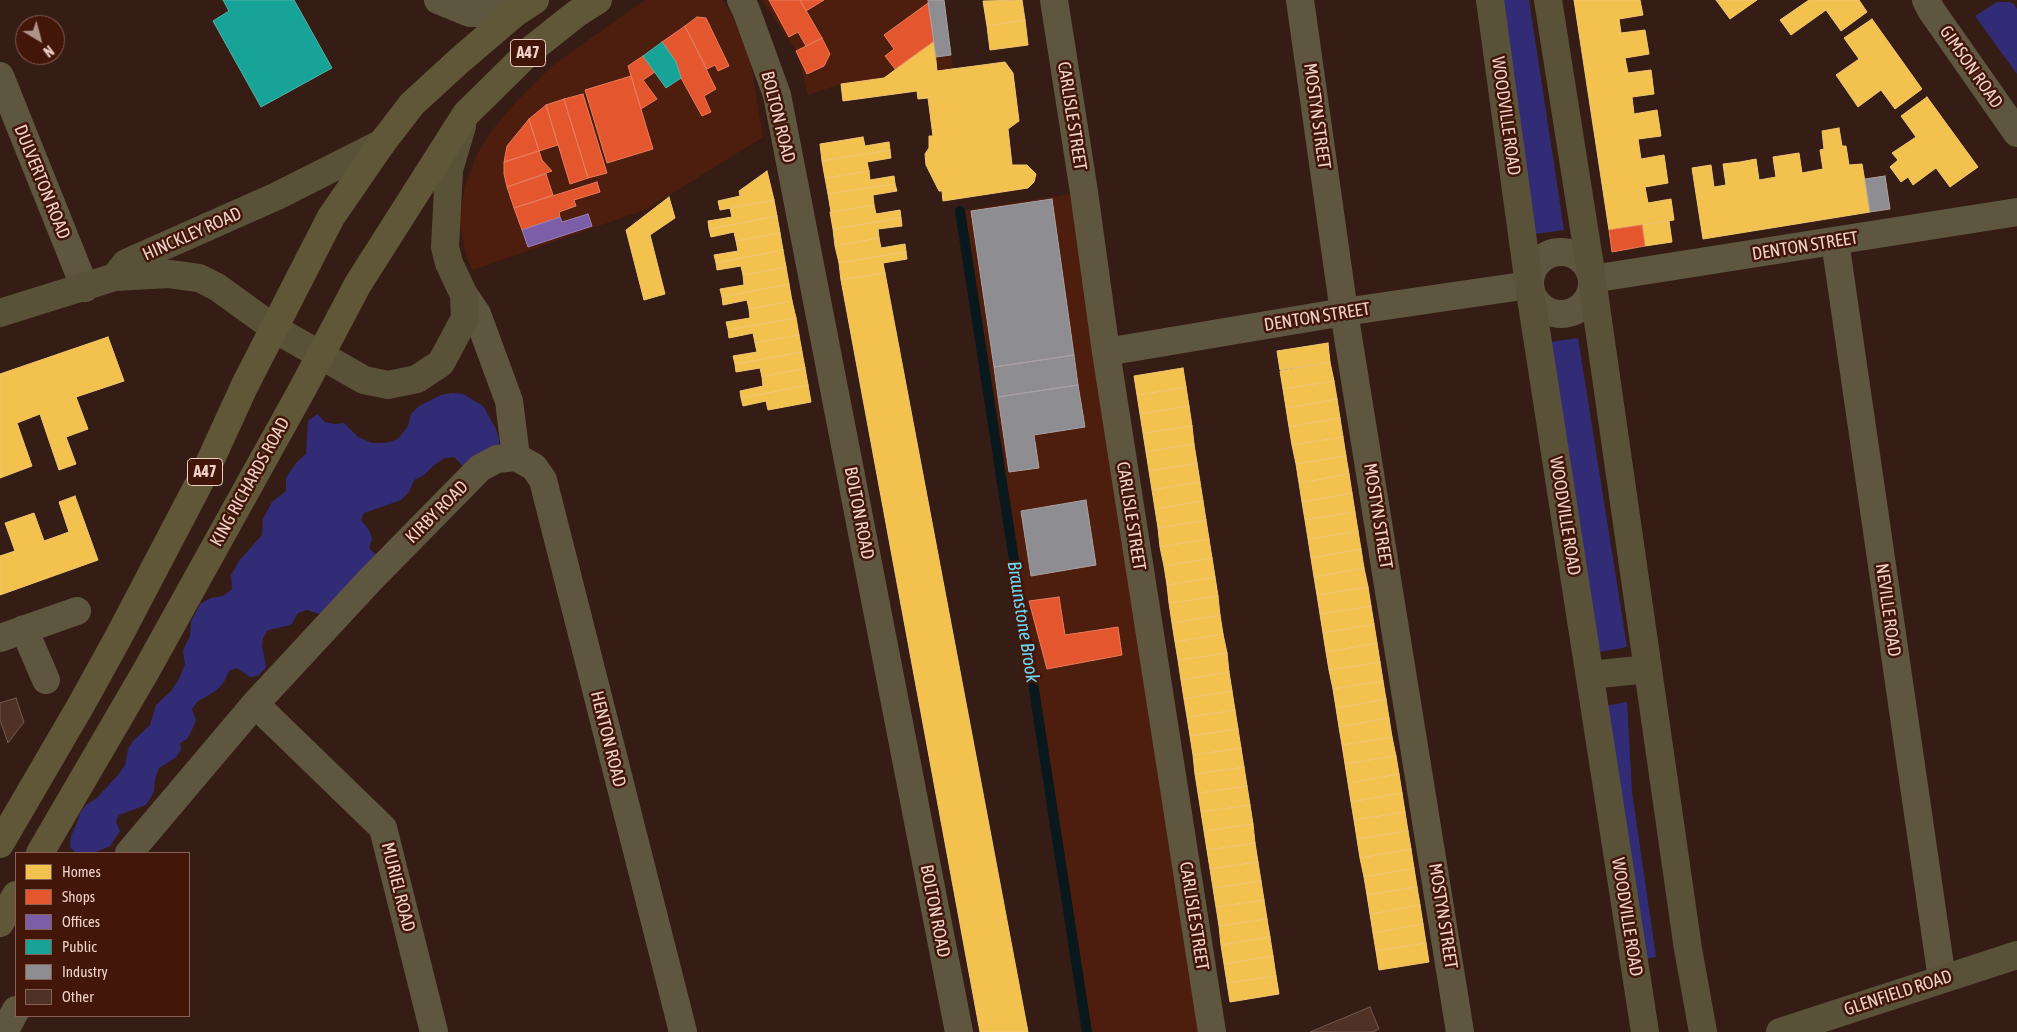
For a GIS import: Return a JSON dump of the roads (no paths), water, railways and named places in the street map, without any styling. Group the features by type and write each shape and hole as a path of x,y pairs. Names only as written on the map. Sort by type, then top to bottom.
{"main road":[{"name":"A47","path":"466,114 532,49 576,14 598,0"},
{"name":"A47","path":"0,844 118,638 206,470 245,385 331,218 382,143 412,104 460,60 525,7"},
{"name":"KING RICHARDS ROAD","path":"41,852 146,671 358,284 466,114"},
{"path":"0,923 15,897"}],"street":[{"path":"438,0 470,13 525,7"},
{"name":"BOLTON ROAD","path":"741,0 777,95 959,1032"},
{"name":"CARLISLE STREET","path":"1054,0 1084,192 1106,352 1212,1032"},
{"name":"MOSTYN STREET","path":"1300,0 1344,312 1452,972 1460,1032"},
{"name":"WOODVILLE ROAD","path":"1490,0 1529,285 1645,1032"},
{"path":"1548,0 1592,279 1688,949 1703,1032"},
{"name":"GIMSON ROAD","path":"1926,0 1931,10 2017,133"},
{"name":"DULVERTON ROAD","path":"0,76 85,288"},
{"path":"466,114 449,170 446,247 450,263 464,295 477,314 509,401 516,457"},
{"name":"HINCKLEY ROAD","path":"0,314 115,277 126,264 277,196 382,143"},
{"name":"DENTON STREET","path":"1592,279 2017,212"},
{"name":"NEVILLE ROAD","path":"1835,242 1942,979"},
{"path":"1552,252 1568,252 1582,260 1589,268 1592,279 1592,289 1582,306 1564,314 1554,314 1545,310 1537,303 1529,285 1530,274 1535,265 1542,257 1552,252"},
{"path":"115,277 169,274 199,278 217,287 274,329 319,356 364,380 388,385 417,379 441,363 465,318 464,295"},
{"name":"DENTON STREET","path":"1106,352 1344,312 1529,285"},
{"name":"KIRBY ROAD","path":"130,852 255,704 370,580 480,468 497,459 516,457"},
{"name":"HENTON ROAD","path":"516,457 534,467 543,480 683,1032"},
{"path":"46,680 12,634 77,610"},
{"path":"1590,675 1648,670"},
{"name":"MURIEL ROAD","path":"255,704 383,828 434,1032"},
{"name":"GLENFIELD ROAD","path":"1780,1032 2017,955"},
{"path":"4,1032 15,1012"}],"waterway":[{"name":"Braunstone Brook","path":"960,211 1087,1032"}]}
